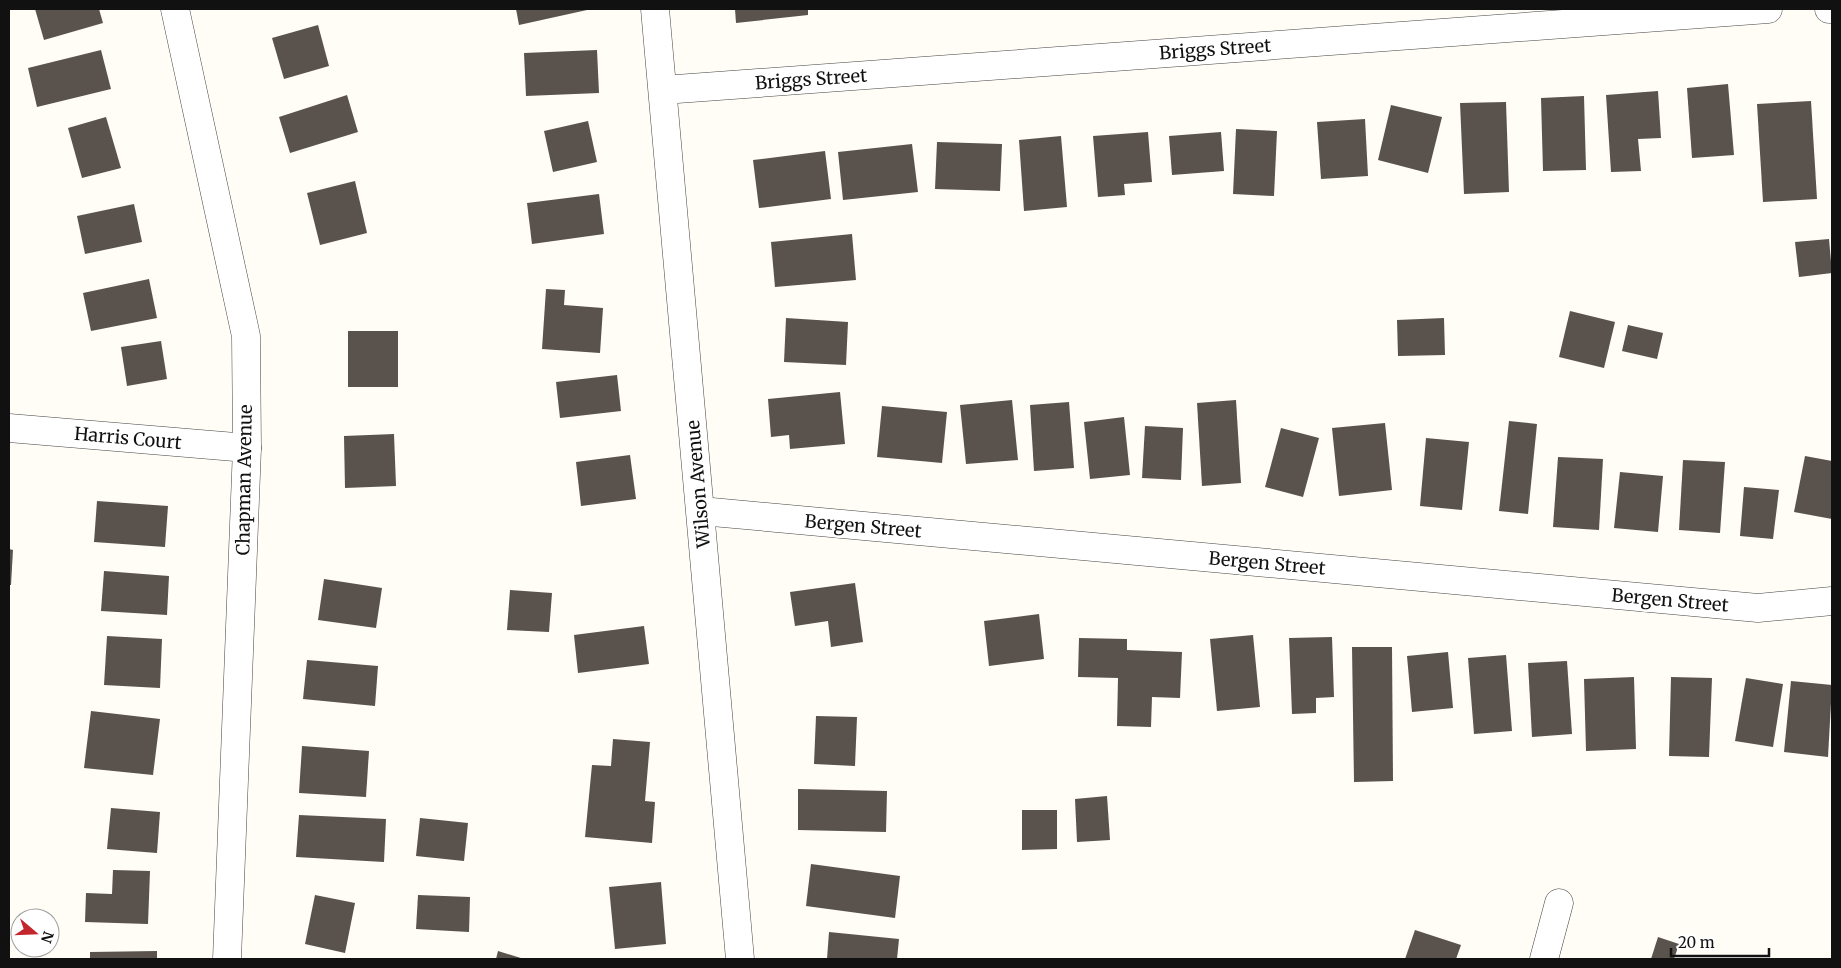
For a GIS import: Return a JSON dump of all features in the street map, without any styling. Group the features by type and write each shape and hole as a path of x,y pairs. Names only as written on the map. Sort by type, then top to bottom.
{"street":[{"name":"Chapman Avenue","path":"175,9 246,336 247,448 227,959"},
{"name":"Wilson Avenue","path":"655,9 740,959"},
{"name":"Briggs Street","path":"663,90 1592,15 1768,9"},
{"name":"Harris Court","path":"9,428 247,448"},
{"name":"Bergen Street","path":"701,511 1758,608 1832,601"},
{"path":"1544,959 1559,904"}],"building":[{"path":"35,9 99,9 103,23 44,40"},
{"path":"516,9 587,9 587,10 519,25"},
{"path":"735,9 808,9 808,15 736,23"},
{"path":"318,25 329,66 284,79 272,38"},
{"path":"101,50 111,89 37,107 28,68"},
{"path":"597,50 599,93 526,96 524,53"},
{"path":"1728,84 1734,155 1692,158 1687,88"},
{"path":"1658,91 1661,138 1638,139 1641,171 1611,172 1606,95"},
{"path":"347,95 358,132 290,153 279,117"},
{"path":"1584,96 1586,170 1543,171 1541,98"},
{"path":"1811,101 1817,199 1763,202 1757,104"},
{"path":"1506,102 1509,192 1464,194 1460,103"},
{"path":"1391,105 1442,117 1428,173 1378,160"},
{"path":"106,117 121,168 82,178 68,128"},
{"path":"1365,119 1368,176 1321,179 1317,122"},
{"path":"588,121 597,162 553,172 544,131"},
{"path":"1236,129 1277,131 1274,196 1233,194"},
{"path":"1148,132 1152,182 1124,184 1125,195 1098,197 1093,136"},
{"path":"1221,132 1224,171 1172,175 1169,136"},
{"path":"1061,136 1067,207 1024,211 1019,140"},
{"path":"937,142 1002,144 1000,191 935,189"},
{"path":"912,144 918,192 843,200 838,152"},
{"path":"825,151 831,199 759,208 753,160"},
{"path":"355,181 367,233 320,245 307,193"},
{"path":"599,194 604,234 532,244 527,203"},
{"path":"134,204 142,242 85,254 77,216"},
{"path":"852,234 856,280 775,287 771,242"},
{"path":"1829,239 1832,273 1799,277 1795,242"},
{"path":"149,279 157,318 91,331 83,293"},
{"path":"546,289 565,290 564,305 603,308 600,353 542,349"},
{"path":"1570,311 1615,322 1604,368 1559,357"},
{"path":"786,318 848,322 846,365 784,362"},
{"path":"1444,318 1445,355 1398,356 1397,320"},
{"path":"1628,325 1663,333 1657,359 1622,351"},
{"path":"348,331 398,331 398,387 348,387"},
{"path":"161,341 167,379 127,386 121,347"},
{"path":"617,375 621,411 560,418 556,382"},
{"path":"840,392 845,444 790,449 789,435 771,437 768,399"},
{"path":"1012,400 1018,460 966,464 960,405"},
{"path":"1236,400 1241,483 1202,486 1197,403"},
{"path":"1069,402 1074,468 1034,471 1030,405"},
{"path":"882,406 947,412 942,463 877,457"},
{"path":"1124,417 1130,475 1090,479 1084,422"},
{"path":"1509,421 1537,424 1528,514 1499,511"},
{"path":"1385,423 1392,490 1339,496 1332,428"},
{"path":"1145,426 1183,428 1181,480 1142,478"},
{"path":"1281,428 1319,438 1303,497 1265,487"},
{"path":"394,434 396,486 345,488 344,436"},
{"path":"1426,438 1469,442 1462,510 1420,506"},
{"path":"630,455 636,499 581,506 576,462"},
{"path":"1805,456 1832,461 1832,519 1794,512"},
{"path":"1558,457 1603,459 1599,530 1553,527"},
{"path":"1683,460 1725,462 1720,533 1679,530"},
{"path":"1620,472 1663,476 1658,532 1614,528"},
{"path":"1744,487 1779,490 1773,539 1740,536"},
{"path":"97,501 168,506 165,547 94,542"},
{"path":"9,549 13,550 11,585 9,585"},
{"path":"104,571 169,576 167,615 101,611"},
{"path":"324,579 382,588 376,628 318,620"},
{"path":"855,583 863,642 831,647 828,621 795,626 790,592"},
{"path":"510,590 552,593 549,632 507,630"},
{"path":"1039,614 1044,659 989,666 984,621"},
{"path":"644,626 649,664 578,673 574,635"},
{"path":"1253,635 1260,707 1217,711 1210,639"},
{"path":"107,636 162,639 160,688 104,685"},
{"path":"1332,637 1334,697 1316,698 1316,713 1292,714 1289,638"},
{"path":"1079,638 1127,639 1127,650 1182,652 1180,698 1152,697 1151,727 1117,726 1118,678 1078,677"},
{"path":"1352,647 1392,647 1393,781 1354,782"},
{"path":"1448,652 1453,708 1412,712 1407,656"},
{"path":"1506,655 1512,731 1474,734 1468,658"},
{"path":"307,660 378,666 375,706 303,699"},
{"path":"1567,661 1572,734 1532,737 1528,663"},
{"path":"1634,677 1636,749 1586,751 1584,679"},
{"path":"1671,677 1712,678 1709,757 1669,756"},
{"path":"1746,678 1783,684 1773,747 1735,741"},
{"path":"1791,681 1832,685 1828,757 1784,752"},
{"path":"91,711 160,719 153,775 84,768"},
{"path":"816,716 857,717 855,766 814,764"},
{"path":"613,739 650,742 645,801 655,802 652,843 585,837 592,765 611,766"},
{"path":"302,746 369,751 366,797 299,793"},
{"path":"798,789 887,791 886,832 798,830"},
{"path":"1107,796 1110,840 1077,842 1075,799"},
{"path":"111,808 160,812 157,853 107,849"},
{"path":"1022,810 1057,810 1057,849 1022,850"},
{"path":"299,815 386,819 384,862 296,857"},
{"path":"420,818 468,823 464,861 416,856"},
{"path":"811,864 900,876 895,918 806,906"},
{"path":"113,870 150,871 148,924 85,922 86,893 112,894"},
{"path":"661,882 666,944 615,949 609,887"},
{"path":"315,895 355,903 345,953 305,944"},
{"path":"418,895 470,897 469,932 416,929"},
{"path":"1415,930 1461,945 1456,959 1405,959"},
{"path":"829,932 899,939 897,959 827,959"},
{"path":"1658,937 1679,944 1674,959 1651,959"},
{"path":"157,951 157,959 90,959 90,952"},
{"path":"498,951 524,959 496,959"}]}
